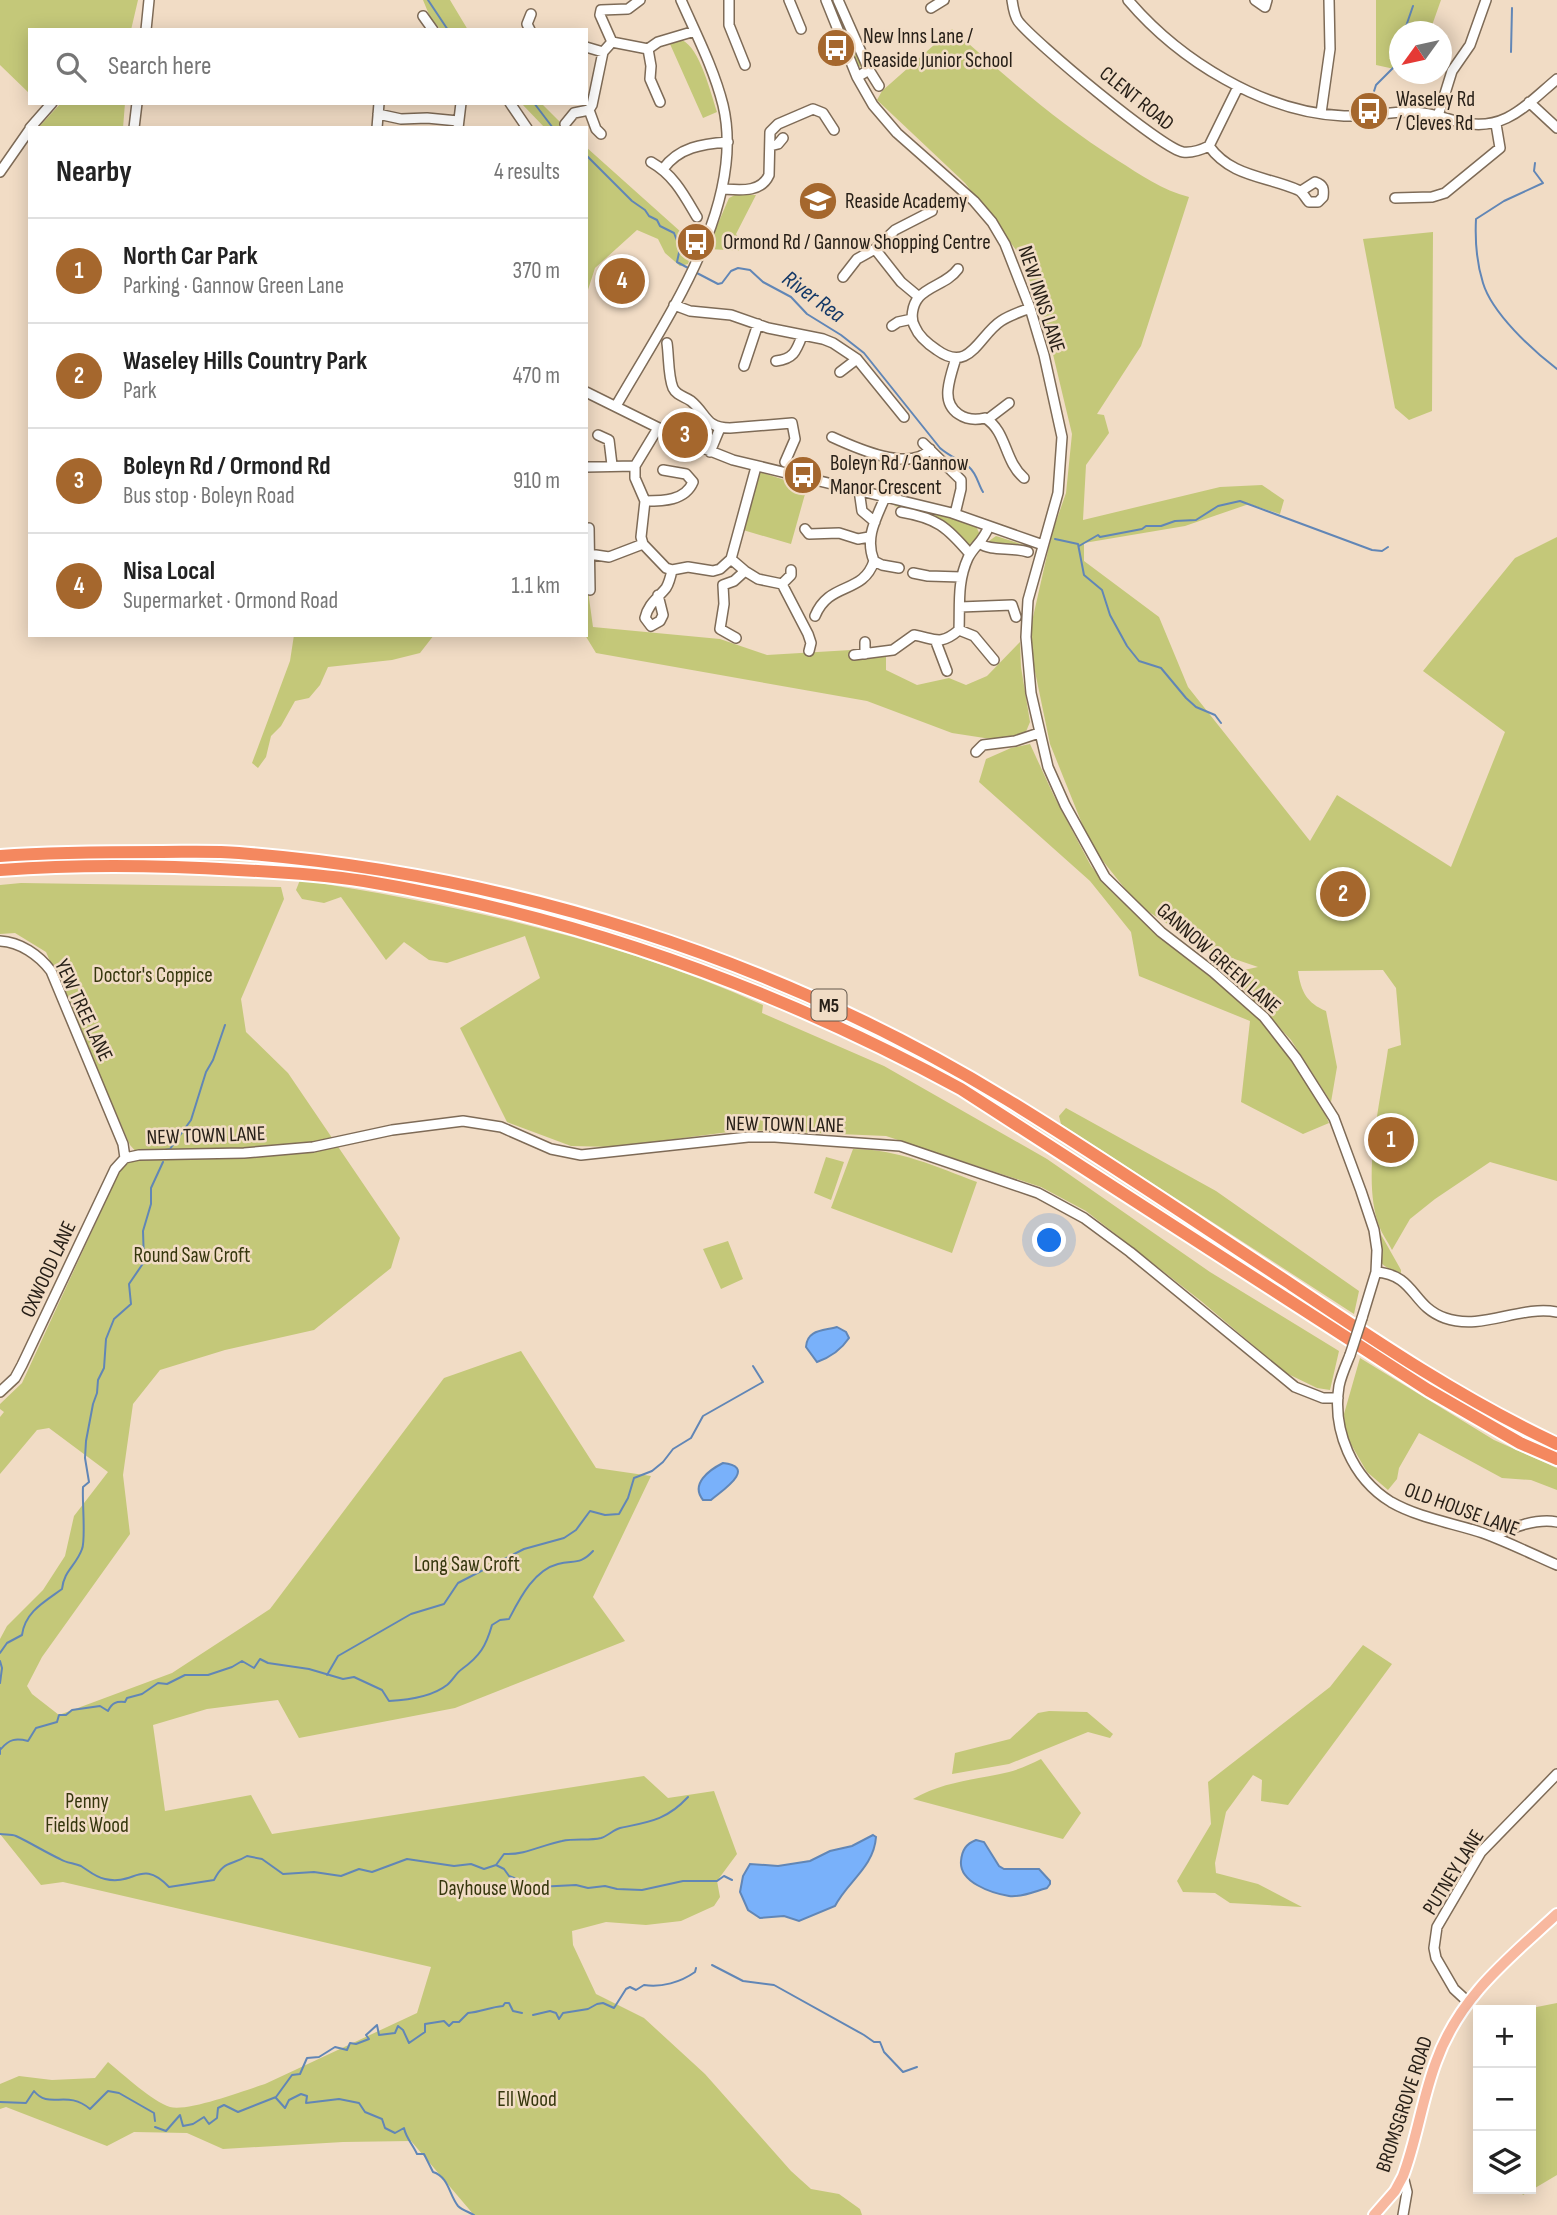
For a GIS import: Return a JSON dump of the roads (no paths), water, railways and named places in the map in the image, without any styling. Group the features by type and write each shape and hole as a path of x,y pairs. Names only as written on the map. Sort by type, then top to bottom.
{"highway":[{"name":"M5","path":"0,856 112,852 237,853 375,868 519,898 645,933 707,955 827,1004 954,1068 1019,1107 1420,1369 1499,1416 1557,1444"},
{"name":"M5","path":"0,870 177,866 280,872 363,881 587,930 748,986 897,1054 961,1088 1428,1390 1520,1443 1557,1459"}],"main road":[{"name":"BROMSGROVE ROAD","path":"1374,2215 1403,2176 1435,2063 1453,2024 1467,2001 1507,1959 1557,1914"}],"street":[{"path":"146,28 149,0"},
{"path":"612,42 600,15 601,10 628,9 640,0"},
{"path":"616,406 690,274 723,188 727,168 728,142 723,105 681,0"},
{"path":"729,0 729,25 745,65"},
{"path":"789,0 801,29"},
{"name":"NEW INNS LANE","path":"826,0 857,77 873,105 897,133 974,201 992,222 1005,244 1030,308 1044,355 1062,437 1058,493 1042,545"},
{"path":"838,0 878,86"},
{"name":"CLENT ROAD","path":"1012,0 1019,21 1146,132 1182,152 1198,151 1209,146"},
{"path":"1255,0 1265,7 1267,0"},
{"path":"1321,113 1330,49 1329,0"},
{"path":"1438,116 1452,71 1470,45 1486,0"},
{"path":"1132,1 1158,29 1212,73 1276,102 1321,113 1345,116 1408,112 1468,124 1496,124 1515,114 1557,79"},
{"path":"529,28 527,24 531,14"},
{"path":"423,16 432,28"},
{"path":"612,42 648,49 658,42 695,31"},
{"path":"565,124 574,113 589,110 592,105 603,52 612,42"},
{"path":"588,48 603,52"},
{"path":"648,49 650,79 660,102"},
{"path":"857,77 869,70"},
{"path":"1238,87 1209,146 1216,156 1236,170 1301,191"},
{"path":"1529,102 1557,128"},
{"path":"32,126 50,105"},
{"path":"134,126 137,105"},
{"path":"376,126 379,105"},
{"path":"378,114 401,120 427,118 458,125 461,105"},
{"path":"511,105 526,126"},
{"path":"723,188 756,188 763,184 769,174 770,132 807,106 821,111 834,130"},
{"path":"589,110 596,129 601,134"},
{"path":"1395,198 1432,197 1445,193 1500,148 1496,124"},
{"path":"0,172 28,131"},
{"path":"770,146 778,144 783,138"},
{"path":"663,169 676,154 707,143 728,142"},
{"path":"651,162 676,181 697,217"},
{"path":"847,276 857,259 875,249 904,223 926,210"},
{"path":"875,249 901,282 919,298"},
{"path":"958,269 952,277 919,298 912,319 915,329 944,355 956,358 971,353 992,327 1030,308"},
{"path":"674,305 690,311 731,315 802,336 823,339 857,359 904,417"},
{"path":"892,326 898,321 912,319"},
{"path":"744,366 758,324"},
{"path":"776,361 795,354 802,336"},
{"path":"667,343 675,390 694,404 710,424 720,428 796,421 795,439 785,462"},
{"path":"956,358 948,391 951,407 960,416 968,420 988,419 1009,403"},
{"path":"840,372 857,359"},
{"path":"588,393 710,452 756,467 886,495 955,514 1042,545"},
{"path":"988,419 995,425 1010,464 1021,472"},
{"path":"658,428 635,467 635,478 645,501 641,537 643,544 666,568 672,570 688,567 713,571 720,569 731,559 756,467"},
{"path":"710,452 720,428"},
{"path":"598,435 608,440 612,465"},
{"path":"832,437 891,460 925,457 927,446 961,480 955,514"},
{"path":"588,467 635,467"},
{"path":"645,501 674,498 691,488 693,482 686,474 663,470"},
{"path":"859,490 862,511 875,522"},
{"path":"815,616 825,598 863,580 870,573 874,561 869,537 886,495"},
{"path":"901,512 939,522 948,528 970,554"},
{"path":"960,630 958,593 961,577 970,554 981,544 989,526"},
{"path":"589,528 590,590"},
{"path":"805,530 809,534 839,533 858,539 869,537"},
{"path":"589,554 609,557 643,544"},
{"path":"981,544 989,549 1006,547 1028,552"},
{"name":"GANNOW GREEN LANE","path":"1042,545 1028,600 1026,636 1031,693 1039,733 1048,767 1060,795 1105,877 1161,932 1213,972 1264,1017 1322,1097 1349,1154 1374,1230 1377,1250 1376,1272 1340,1382 1338,1398"},
{"path":"731,559 758,579 782,584"},
{"path":"874,561 899,568"},
{"path":"658,594 667,587 672,570"},
{"path":"782,584 791,575 791,570"},
{"path":"736,638 720,629 724,604 722,591 723,585 734,581 745,571"},
{"path":"913,573 961,577"},
{"path":"782,584 808,634 811,643 809,651"},
{"path":"960,607 1013,601 1016,617"},
{"path":"854,655 893,650 911,636 936,642 950,638 960,630"},
{"path":"960,630 974,636 994,660"},
{"path":"864,642 865,654"},
{"path":"936,642 947,671"},
{"path":"976,752 983,745 1015,741 1039,733"},
{"name":"YEW TREE LANE","path":"0,942 20,946 43,960 51,971 124,1144 125,1158"},
{"name":"NEW TOWN LANE","path":"125,1158 139,1155 244,1153 313,1147 392,1130 463,1121 501,1127 551,1149 581,1155 748,1137 900,1146 1038,1193 1084,1217 1295,1387 1323,1398 1338,1398"},
{"name":"OXWOOD LANE","path":"0,1392 15,1378 22,1365 115,1169 125,1158"},
{"path":"1376,1272 1399,1277 1431,1311 1455,1321 1473,1322 1527,1312 1557,1312"},
{"name":"OLD HOUSE LANE","path":"1338,1398 1340,1434 1347,1452 1370,1485 1391,1501 1420,1515 1494,1537 1557,1565"},
{"path":"1494,1537 1505,1530 1546,1520 1557,1522"},
{"name":"PUTNEY LANE","path":"1467,2001 1454,1989 1436,1958 1434,1948 1437,1927 1481,1852 1557,1774"},
{"path":"1403,2176 1407,2192 1403,2215"}],"water":[{"path":"837,1327 846,1332 849,1338 835,1353 817,1362 806,1347 809,1337"},
{"path":"723,1463 738,1469 734,1480 711,1500 703,1500 700,1483 712,1469"},
{"path":"873,1835 876,1837 870,1857 835,1906 799,1921 784,1916 760,1918 748,1910 740,1892 743,1876 750,1864 778,1866 810,1861 830,1851 852,1846"},
{"path":"976,1840 984,1842 999,1866 1004,1869 1039,1869 1050,1884 1047,1888 1013,1896 994,1892 971,1881 965,1875 961,1861 965,1848"}],"waterway":[{"name":"River Rea","path":"428,0 447,28"},
{"path":"1408,21 1413,6"},
{"path":"1511,52 1512,8"},
{"path":"1370,104 1376,85 1389,72"},
{"name":"River Rea","path":"536,105 551,126"},
{"name":"River Rea","path":"588,157 632,201 657,220 660,226 674,233 680,248 677,262 690,269"},
{"path":"1535,163 1534,171 1543,183 1504,201 1476,219 1477,251 1483,283 1495,306 1525,341 1557,369"},
{"name":"River Rea","path":"695,272 718,284 722,283 731,271 738,268 750,270 763,282 791,297 807,314 841,335 864,353 940,448 972,470 983,492"},
{"path":"1079,546 1098,535 1100,537 1146,526 1196,520 1218,506 1240,501 1372,550 1382,551 1388,547"},
{"name":"River Rea","path":"1055,539 1078,544 1084,575 1102,590 1110,615 1127,646 1139,661 1161,668 1186,698 1196,707 1215,715 1221,723"},
{"path":"165,1150 170,1149 191,1120 225,1025"},
{"path":"0,1653 7,1643 22,1635 27,1620 36,1608 62,1589 65,1577 82,1549 83,1487 89,1482 85,1458 86,1441 98,1380 104,1368 106,1339 114,1319 131,1304 129,1284 144,1262 143,1231 151,1204 151,1188 163,1162"},
{"path":"327,1675 338,1656 411,1614 444,1604 458,1583 524,1549 564,1538 576,1530 590,1511 605,1515 619,1514 628,1498 634,1478 652,1471 673,1449 691,1438 703,1416 763,1382 753,1366"},
{"path":"1,1749 13,1740 28,1741 36,1728 57,1722 59,1715 66,1715 72,1710 100,1706 108,1711 115,1703 125,1702 127,1698 142,1694 158,1683 167,1684 185,1675 208,1675 242,1661 254,1668 260,1659 343,1679 354,1677 382,1690 389,1701 428,1695 447,1685 478,1655 485,1645 492,1625 509,1619 529,1586 542,1572 558,1564 581,1560 593,1551"},
{"path":"0,1661 0,1683"},
{"path":"0,1748 0,1754"},
{"path":"0,1834 16,1836 101,1878 115,1880 144,1874 159,1879 169,1887 214,1880 225,1866 247,1856 262,1859 283,1874 314,1872 341,1876 359,1869 372,1872 407,1859 454,1866 471,1864 484,1869 496,1865 504,1854 567,1840 601,1838 620,1828 657,1819 673,1811 688,1797"},
{"path":"496,1865 504,1869 509,1876 537,1887 576,1885 642,1890 683,1881 717,1881 724,1876 732,1880"},
{"path":"712,1965 743,1981 774,1985 874,2042 880,2042 884,2052 903,2072 917,2067"},
{"path":"533,2015 550,2011 556,2013 559,2019 563,2013 588,2009 597,2004 603,2003 614,2008 630,1987 636,1990 644,1985 671,1983 689,1976 696,1968"},
{"path":"155,2127 166,2131 180,2115 183,2126 193,2124 204,2117 209,2124 217,2118 218,2108 224,2105 238,2112 276,2097 292,2075 300,2074 307,2058 319,2057 335,2047 347,2050 350,2043 356,2044 369,2039 366,2035 377,2025 379,2035 395,2033 398,2026 409,2043 425,2032 425,2024 444,2021 449,2026 453,2022 459,2022 468,2013 503,2006 505,2003 509,2003 513,2011 522,2013"},
{"path":"0,2102 26,2103 34,2091 46,2099 74,2100 90,2109 108,2091 119,2093 154,2113 155,2121"},
{"path":"276,2098 285,2108 289,2100 301,2094 307,2096 306,2103 339,2099 359,2103 365,2112 382,2119 385,2128 395,2133 404,2128 417,2154 424,2154 433,2172 446,2182 458,2206 474,2215"}],"place":[{"name":"New Inns Lane / Reaside Junior School","path":"836,48"},
{"name":"Waseley Rd / Cleves Rd","path":"1369,111"},
{"name":"Reaside Academy","path":"818,201"},
{"name":"Ormond Rd / Gannow Shopping Centre","path":"696,242"},
{"name":"Nisa Local","path":"622,281"},
{"name":"Boleyn Rd / Ormond Rd","path":"685,435"},
{"name":"Boleyn Rd / Gannow Manor Crescent","path":"803,475"},
{"name":"Waseley Hills Country Park","path":"1343,894"},
{"name":"North Car Park","path":"1391,1140"}],"park label":[{"name":"Doctor's Coppice","path":"153,975"},
{"name":"Round Saw Croft","path":"192,1255"},
{"name":"Long Saw Croft","path":"467,1564"},
{"name":"Penny Fields Wood","path":"87,1813"},
{"name":"Dayhouse Wood","path":"494,1888"},
{"name":"Ell Wood","path":"527,2099"}]}
